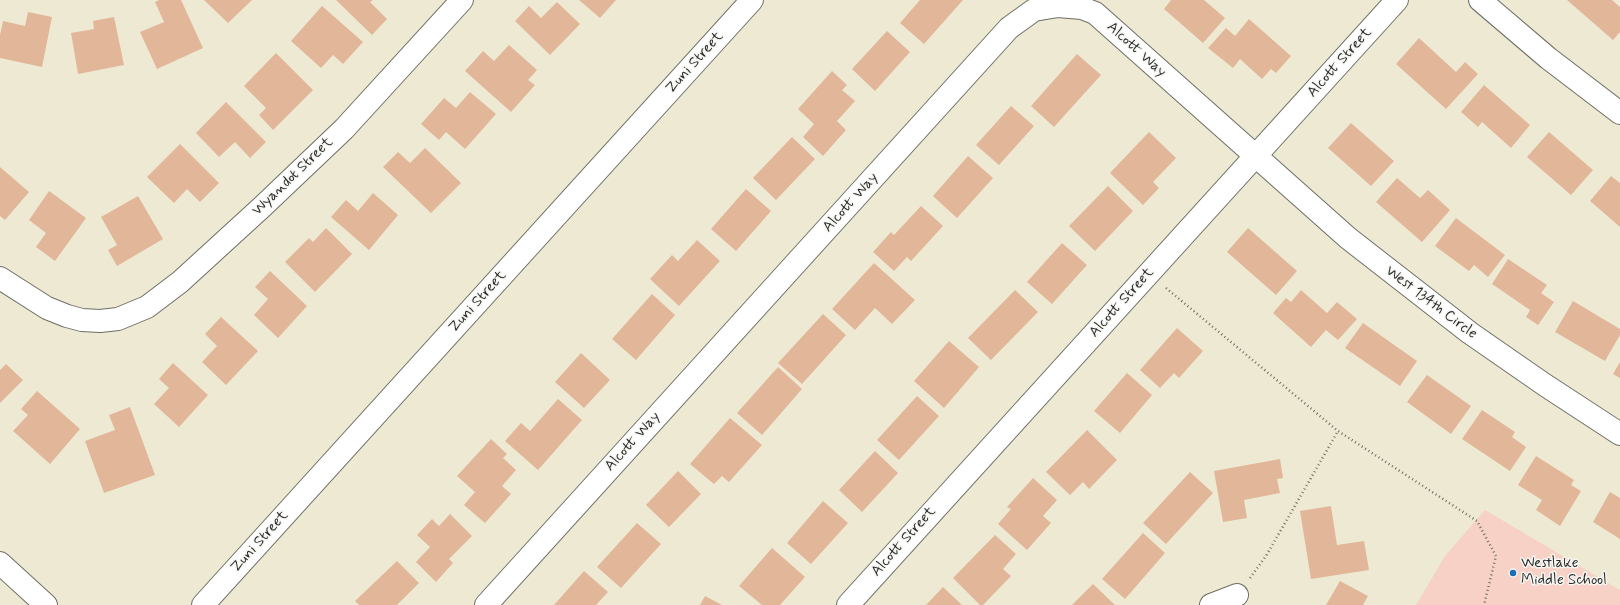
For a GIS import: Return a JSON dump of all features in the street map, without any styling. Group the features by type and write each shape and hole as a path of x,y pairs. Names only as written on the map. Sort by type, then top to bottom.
{"street":[{"name":"Wyandot Street","path":"0,278 47,308 82,320 100,321 118,319 147,307 180,282 262,208 344,129 462,0"},
{"name":"Zuni Street","path":"203,605 752,0"},
{"name":"Alcott Street","path":"848,605 1397,0"},
{"path":"1480,0 1548,58 1620,113"},
{"name":"Alcott Way","path":"486,605 1009,28 1034,10 1058,3 1082,8 1095,13 1255,157"},
{"name":"West 134th Circle","path":"1255,157 1348,238 1405,284 1470,333 1545,385 1620,434"},
{"path":"0,563 46,605"},
{"path":"1212,605 1236,595"}],"path":[{"path":"1149,273 1338,431 1477,521 1496,556 1484,605"},
{"path":"1236,595 1266,556 1338,431"}],"shaded area":[{"name":"Westlake Middle School","path":"1485,510 1620,590 1620,605 1416,605 1445,556"}],"building":[{"path":"159,0 181,0 203,48 157,69 140,32 164,22 155,2"},
{"path":"204,0 252,0 228,23"},
{"path":"336,0 373,0 370,2 387,19 372,35"},
{"path":"579,0 616,0 600,18"},
{"path":"920,0 963,0 924,44 900,23"},
{"path":"1171,0 1204,0 1225,18 1203,43 1164,9"},
{"path":"1567,0 1612,0 1620,7 1620,32 1613,40"},
{"path":"557,2 580,24 550,55 515,21 529,6 541,18"},
{"path":"322,6 363,42 343,64 333,55 321,68 291,41"},
{"path":"28,12 52,17 42,67 0,58 0,35 3,21 25,26"},
{"path":"114,17 124,65 78,74 71,33 94,29 93,21"},
{"path":"1249,19 1291,56 1276,73 1271,69 1262,79 1240,59 1233,68 1208,48 1226,28 1235,36"},
{"path":"887,31 910,52 875,91 852,69"},
{"path":"1419,38 1456,72 1465,62 1478,74 1446,109 1396,64"},
{"path":"509,45 537,70 528,80 535,85 511,112 465,71 483,51 494,61"},
{"path":"276,53 313,90 273,130 259,115 266,108 244,86"},
{"path":"1077,54 1101,75 1054,127 1031,106"},
{"path":"832,71 847,85 842,90 855,101 837,121 846,130 823,156 803,137 814,124 798,109"},
{"path":"1484,85 1530,125 1511,148 1482,122 1478,127 1461,112"},
{"path":"470,92 496,114 465,149 446,132 439,140 421,124 444,98 456,108"},
{"path":"226,102 266,142 250,158 235,142 219,157 196,133"},
{"path":"1011,106 1034,126 999,165 976,145"},
{"path":"1351,123 1394,161 1371,186 1328,148"},
{"path":"1149,132 1176,158 1153,182 1159,188 1143,205 1110,173"},
{"path":"1549,132 1593,170 1571,195 1527,157"},
{"path":"792,137 815,159 776,200 753,178"},
{"path":"180,144 219,183 200,202 187,189 174,203 147,177"},
{"path":"425,148 461,183 431,213 383,167 398,152 410,163"},
{"path":"968,156 993,178 957,218 933,196"},
{"path":"0,167 29,192 5,220 0,216"},
{"path":"1611,176 1620,183 1620,227 1590,201"},
{"path":"1397,178 1420,198 1428,190 1450,210 1422,242 1376,202"},
{"path":"1108,186 1133,211 1095,251 1069,226"},
{"path":"746,189 771,211 736,251 711,229"},
{"path":"49,191 86,218 55,261 36,247 46,233 29,220"},
{"path":"373,193 398,215 369,250 331,217 346,200 358,211"},
{"path":"138,196 163,239 117,266 108,250 117,245 101,217"},
{"path":"921,206 943,226 911,261 907,257 894,271 873,252 891,232 894,235"},
{"path":"1456,218 1505,255 1488,277 1474,265 1469,271 1435,246"},
{"path":"326,228 352,254 315,292 285,262 309,238 313,242"},
{"path":"1248,228 1297,271 1276,295 1227,252"},
{"path":"697,240 720,261 679,306 650,279 672,255 678,261"},
{"path":"1062,243 1087,265 1052,304 1027,282"},
{"path":"1508,259 1547,285 1541,293 1554,302 1538,325 1526,317 1530,310 1492,284"},
{"path":"874,263 915,300 892,324 875,308 855,330 832,309"},
{"path":"270,271 307,306 278,338 254,315 268,299 255,287"},
{"path":"1015,290 1038,312 991,360 968,338"},
{"path":"1301,290 1327,313 1337,302 1357,319 1338,340 1326,330 1311,347 1273,313 1286,298 1291,302"},
{"path":"652,294 675,315 636,360 612,339"},
{"path":"1573,301 1620,329 1620,335 1605,361 1555,332"},
{"path":"823,314 846,335 802,384 778,363"},
{"path":"221,317 258,351 226,385 202,362 217,346 205,334"},
{"path":"1363,323 1417,361 1400,386 1345,348"},
{"path":"1177,328 1203,351 1179,378 1174,373 1160,388 1140,370"},
{"path":"949,341 979,367 944,408 914,381"},
{"path":"581,353 610,380 584,408 555,382"},
{"path":"1620,362 1620,378 1613,374"},
{"path":"173,363 208,395 179,427 154,404 169,388 159,379"},
{"path":"6,364 23,380 0,403 0,370"},
{"path":"778,367 802,389 762,435 737,413"},
{"path":"1127,373 1152,395 1120,433 1094,411"},
{"path":"1427,375 1471,406 1451,434 1407,402"},
{"path":"37,391 80,429 50,464 13,431 28,415 21,409"},
{"path":"917,396 939,416 899,460 877,440"},
{"path":"558,399 582,420 538,470 505,441 521,423 530,431"},
{"path":"130,407 155,475 104,493 85,441 115,430 109,415"},
{"path":"1482,410 1515,432 1512,437 1526,447 1510,471 1462,439"},
{"path":"730,418 762,445 729,482 722,476 714,484 690,464"},
{"path":"1087,430 1117,460 1089,489 1083,482 1070,495 1046,472"},
{"path":"491,439 507,454 503,458 516,470 502,486 511,494 485,523 464,505 475,492 457,476"},
{"path":"875,451 898,473 862,512 839,490"},
{"path":"1536,456 1574,480 1571,485 1581,491 1560,526 1536,510 1542,500 1518,485"},
{"path":"1280,459 1283,478 1277,479 1280,493 1244,500 1247,518 1223,522 1214,471"},
{"path":"678,471 701,494 669,527 646,505"},
{"path":"1190,472 1213,493 1166,544 1143,523"},
{"path":"1033,478 1057,500 1043,516 1051,523 1027,550 998,524 1011,509 1007,507"},
{"path":"1610,492 1620,498 1620,539 1593,522"},
{"path":"823,501 848,523 811,564 787,543"},
{"path":"1331,506 1337,545 1364,541 1369,570 1311,579 1300,511"},
{"path":"450,514 472,536 449,559 453,563 436,582 416,562 430,547 417,535 432,519 439,526"},
{"path":"637,523 661,544 621,588 597,567"},
{"path":"1143,533 1165,553 1125,599 1102,579"},
{"path":"995,535 1016,554 1003,569 1011,576 983,605 980,605 953,578"},
{"path":"772,548 805,577 780,605 762,605 739,586"},
{"path":"397,561 419,583 397,605 359,605 355,601"},
{"path":"584,571 608,592 596,605 554,605"},
{"path":"1340,581 1368,596 1363,605 1326,605"},
{"path":"1093,584 1115,605 1072,605"},
{"path":"943,587 962,605 926,605"},
{"path":"705,596 722,605 700,605"}],"place":[{"name":"Westlake Middle School","path":"1513,573"}]}
